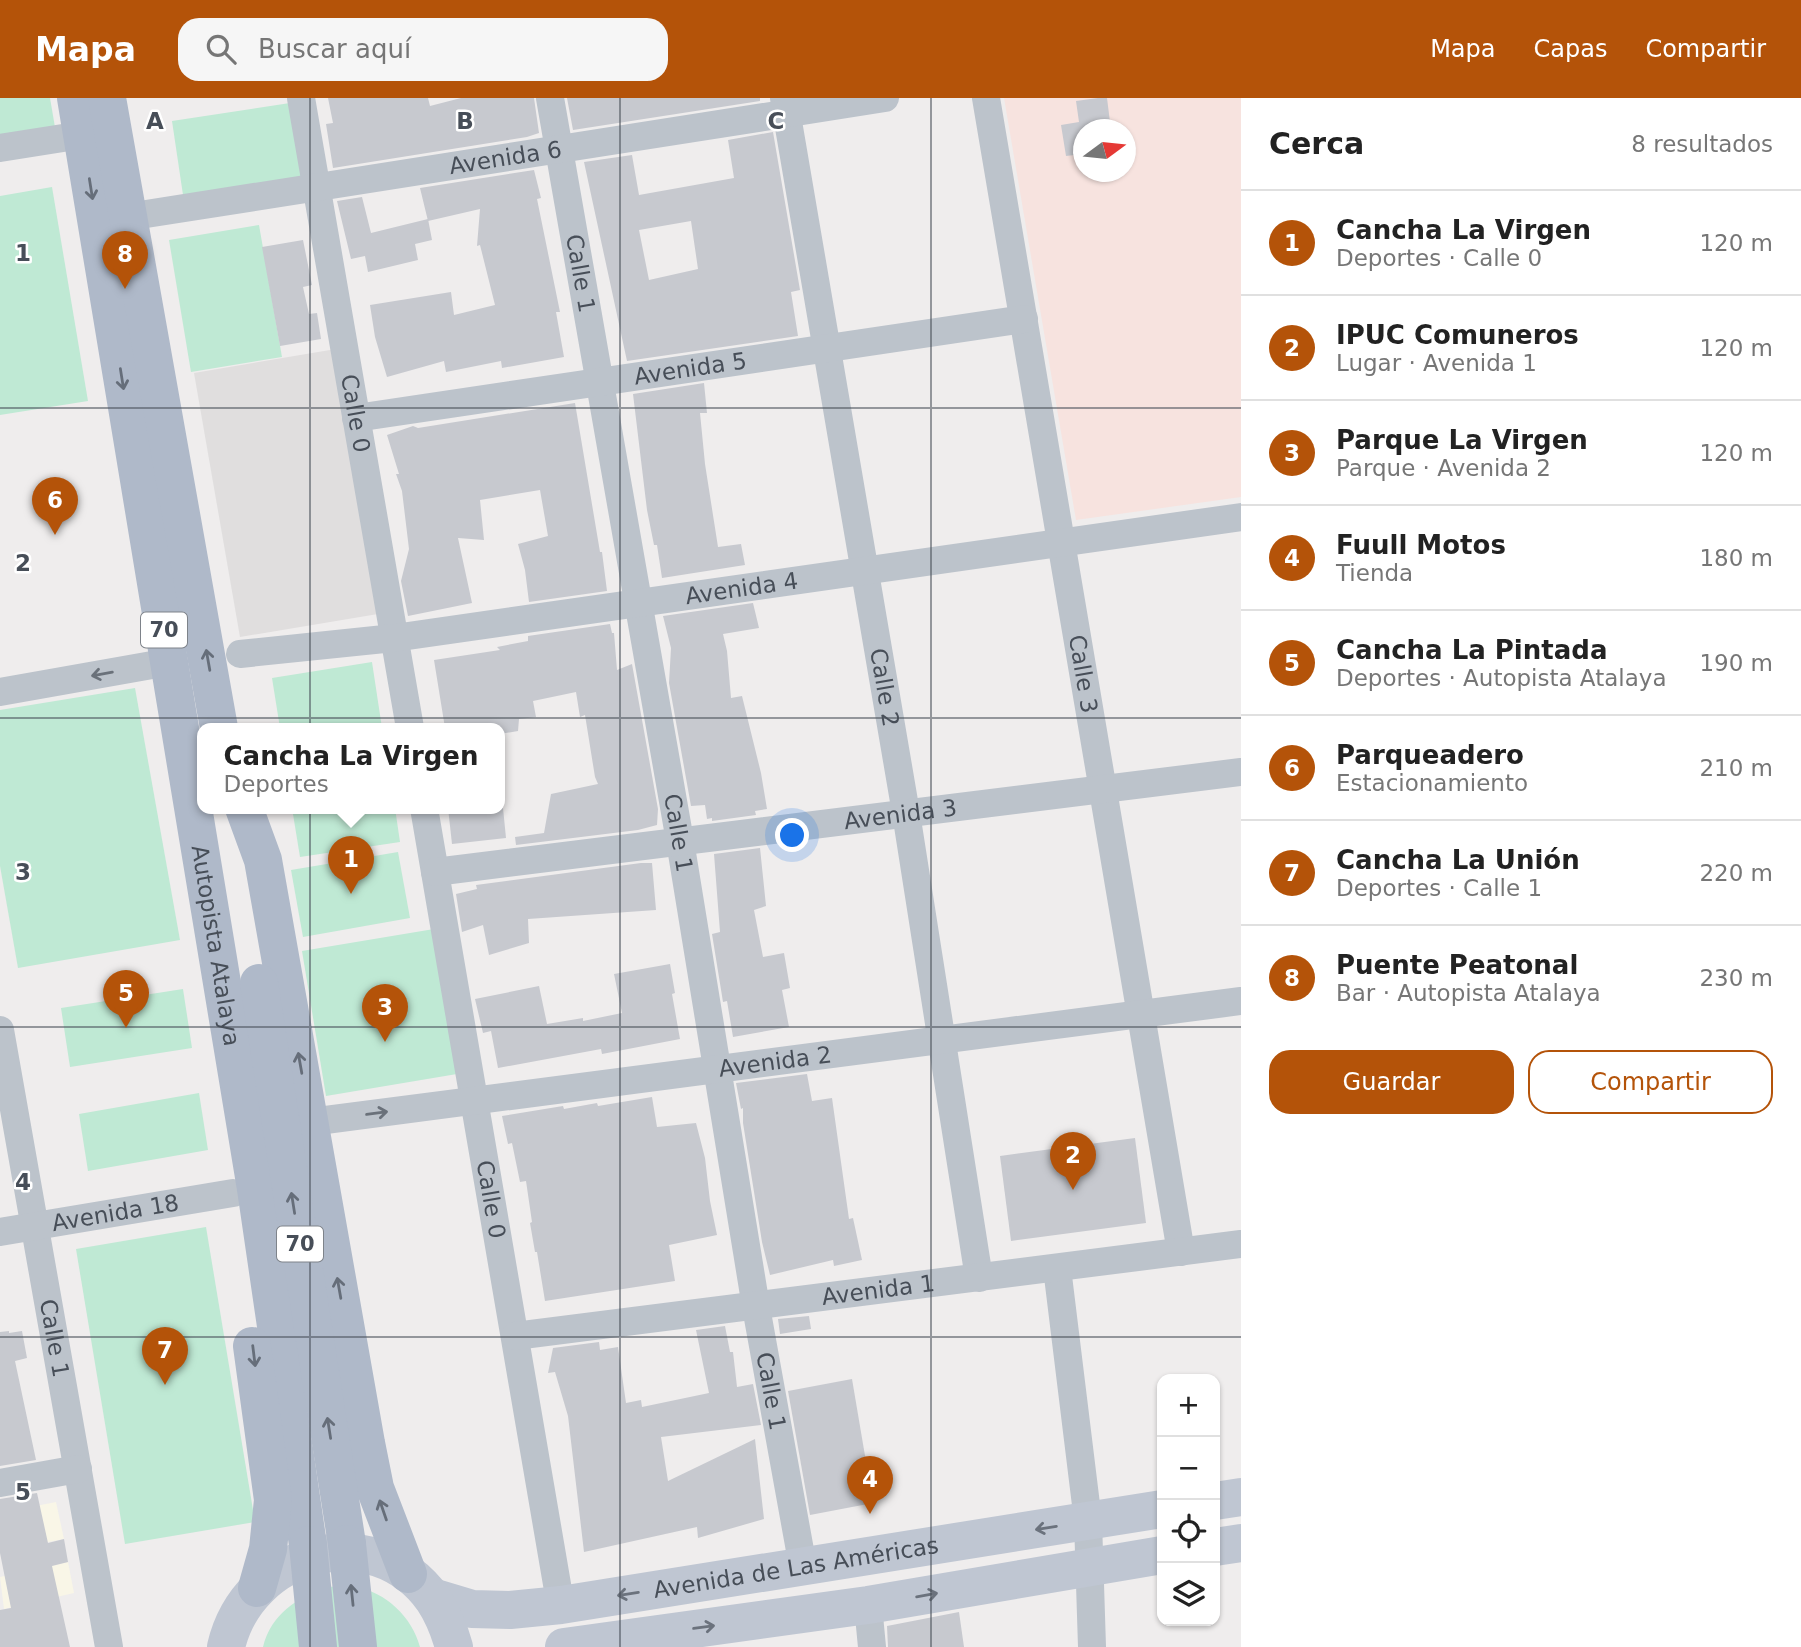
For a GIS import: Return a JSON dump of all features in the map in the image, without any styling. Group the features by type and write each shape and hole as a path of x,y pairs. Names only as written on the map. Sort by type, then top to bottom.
{"main road":[{"name":"Autopista Atalaya","path":"76,98 180,731 197,797"},
{"name":"70","path":"107,98 218,723"},
{"path":"180,731 171,787 233,1193 273,1500 268,1549 257,1588"},
{"name":"Autopista Atalaya","path":"201,814 235,946 347,1544 358,1647"},
{"name":"Autopista Atalaya","path":"232,814 235,946 256,1189 308,1545 318,1647"},
{"path":"246,814 263,860 376,1488 420,1586 448,1624 454,1647"},
{"path":"1220,1500 1241,1497"},
{"name":"Avenida de Las Américas","path":"226,1647 241,1608 257,1588 278,1570 303,1559 330,1553 357,1553 384,1561 420,1586 472,1609 510,1611 1157,1510"},
{"path":"1220,1546 1241,1543"},
{"name":"Avenida de Las Américas","path":"564,1647 868,1605 1157,1556"}],"street":[{"name":"Calle 0","path":"301,98 409,723"},
{"name":"Calle 1","path":"550,98 680,841 756,1307 803,1567"},
{"name":"Avenida 6","path":"127,216 559,149 785,106 885,98"},
{"name":"Calle 3","path":"986,98 1181,1251"},
{"name":"Calle 2","path":"785,106 906,813 979,1278"},
{"path":"0,148 82,135"},
{"name":"Avenida 5","path":"356,418 1024,319"},
{"name":"Avenida 4","path":"240,654 394,638 1241,517"},
{"path":"0,692 169,662"},
{"name":"Avenida 3","path":"435,872 1241,772"},
{"name":"Calle 0","path":"425,814 558,1590"},
{"name":"Avenida 2","path":"310,1122 1241,1001"},
{"name":"Calle 1","path":"0,1030 109,1647"},
{"name":"Avenida 18","path":"0,1232 233,1193"},
{"name":"Avenida 1","path":"515,1336 1241,1244"},
{"path":"1057,1268 1088,1521 1092,1647"},
{"path":"0,1483 78,1469"},
{"path":"868,1605 872,1647"}],"shaded area":[{"path":"1004,98 1241,98 1241,497 1076,520"},
{"path":"336,349 378,614 240,637 194,373"},
{"path":"56,1502 64,1539 0,1551 0,1513"},
{"path":"68,1562 74,1593 4,1609 0,1577"}],"green space":[{"path":"0,98 50,98 57,139 0,147"},
{"path":"290,103 304,180 183,195 172,121"},
{"path":"52,187 88,401 0,415 0,196"},
{"path":"259,225 282,357 191,372 169,240"},
{"path":"372,662 381,723 279,723 272,678"},
{"path":"135,688 180,940 18,968 0,866 0,710"},
{"path":"293,814 396,814 400,842 300,857"},
{"path":"398,852 410,918 303,937 291,870"},
{"path":"434,929 457,1074 326,1096 302,951"},
{"path":"183,989 192,1048 70,1067 61,1008"},
{"path":"199,1093 208,1150 88,1171 79,1114"},
{"path":"206,1227 255,1522 125,1544 76,1249"},
{"path":"327,1587 355,1587 387,1600 404,1616 420,1647 263,1647 279,1616 305,1596"}],"building":[{"path":"328,98 428,98 430,106 461,98 534,98 539,133 333,168 326,124 333,123"},
{"path":"567,98 760,98 760,101 573,130"},
{"path":"1107,98 1110,119 1079,119 1076,101"},
{"path":"1073,123 1073,155 1066,156 1061,125"},
{"path":"773,132 800,290 791,292 798,336 627,361 584,162 632,155 639,195 734,178 728,140","holes":["691,221 698,269 649,280 639,230"]},
{"path":"534,170 541,198 537,199 560,312 556,312 564,357 502,368 501,361 446,372 444,361 387,377 375,337 370,305 451,292 454,315 495,305 480,245 477,246 480,209 428,221 420,188"},
{"path":"362,197 371,233 428,219 432,240 415,244 418,260 368,272 365,256 351,259 337,201"},
{"path":"303,240 312,285 303,287 309,314 317,313 321,339 280,346 262,247"},
{"path":"704,383 707,413 700,413 718,547 741,544 745,565 662,578 657,545 654,545 647,510 633,394"},
{"path":"575,403 607,591 529,602 518,544 548,536 540,490 480,500 484,540 458,538 472,603 408,616 401,581 409,549 402,491 396,474 399,474 387,435 413,426 418,428"},
{"path":"753,603 759,628 723,634 731,698 742,696 767,809 755,811 756,815 712,821 712,818 707,819 705,805 691,806 669,683 671,648 663,616"},
{"path":"610,624 614,633 617,670 632,664 658,809 657,825 638,830 516,845 515,837 544,833 551,794 598,784 585,715 580,717 576,692 533,701 536,717 519,719 518,731 505,733 505,723 444,723 434,660 500,650 497,647 528,641 528,636"},
{"path":"449,814 504,814 506,838 452,844"},
{"path":"760,848 766,906 754,910 763,957 784,953 790,988 782,990 789,1027 733,1037 727,1001 723,1002 712,934 720,932 714,854"},
{"path":"652,863 656,910 528,919 529,943 489,955 483,925 462,932 456,894 477,889 476,885"},
{"path":"670,964 680,1039 602,1054 601,1049 498,1068 491,1031 483,1033 475,999 539,986 547,1024 583,1018 583,1021 622,1013 614,974"},
{"path":"807,1074 812,1101 832,1098 849,1219 853,1218 862,1260 834,1266 833,1260 770,1275 762,1242 743,1123 743,1108 741,1109 736,1083"},
{"path":"652,1097 657,1127 696,1123 705,1158 717,1235 669,1245 675,1281 545,1301 530,1223 526,1181 520,1182 512,1143 508,1144 502,1116 563,1106 564,1109 597,1103 598,1106"},
{"path":"1135,1138 1146,1223 1011,1241 1000,1156"},
{"path":"809,1316 811,1329 780,1334 778,1319"},
{"path":"725,1326 730,1352 733,1352 737,1387 753,1384 761,1425 661,1437 668,1481 755,1439 764,1519 698,1538 697,1527 584,1552 568,1416 555,1372 548,1373 553,1348 599,1342 600,1350 618,1347 626,1403 641,1400 642,1407 709,1393 696,1330"},
{"path":"22,1331 27,1358 15,1361 36,1460 0,1466 0,1332"},
{"path":"852,1379 873,1503 810,1515 788,1391"},
{"path":"37,1493 48,1543 64,1539 68,1562 52,1566 70,1647 0,1647 0,1610 11,1608 0,1553 0,1499"},
{"path":"959,1612 964,1647 888,1647 887,1626"}],"place":[{"name":"Puente Peatonal","path":"125,289"},
{"name":"Parqueadero","path":"55,535"},
{"name":"Cancha La Virgen","path":"351,894"},
{"name":"Cancha La Pintada","path":"126,1028"},
{"name":"Parque La Virgen","path":"385,1042"},
{"name":"IPUC Comuneros","path":"1073,1190"},
{"name":"Cancha La Unión","path":"165,1385"},
{"name":"Fuull Motos","path":"870,1514"}]}
